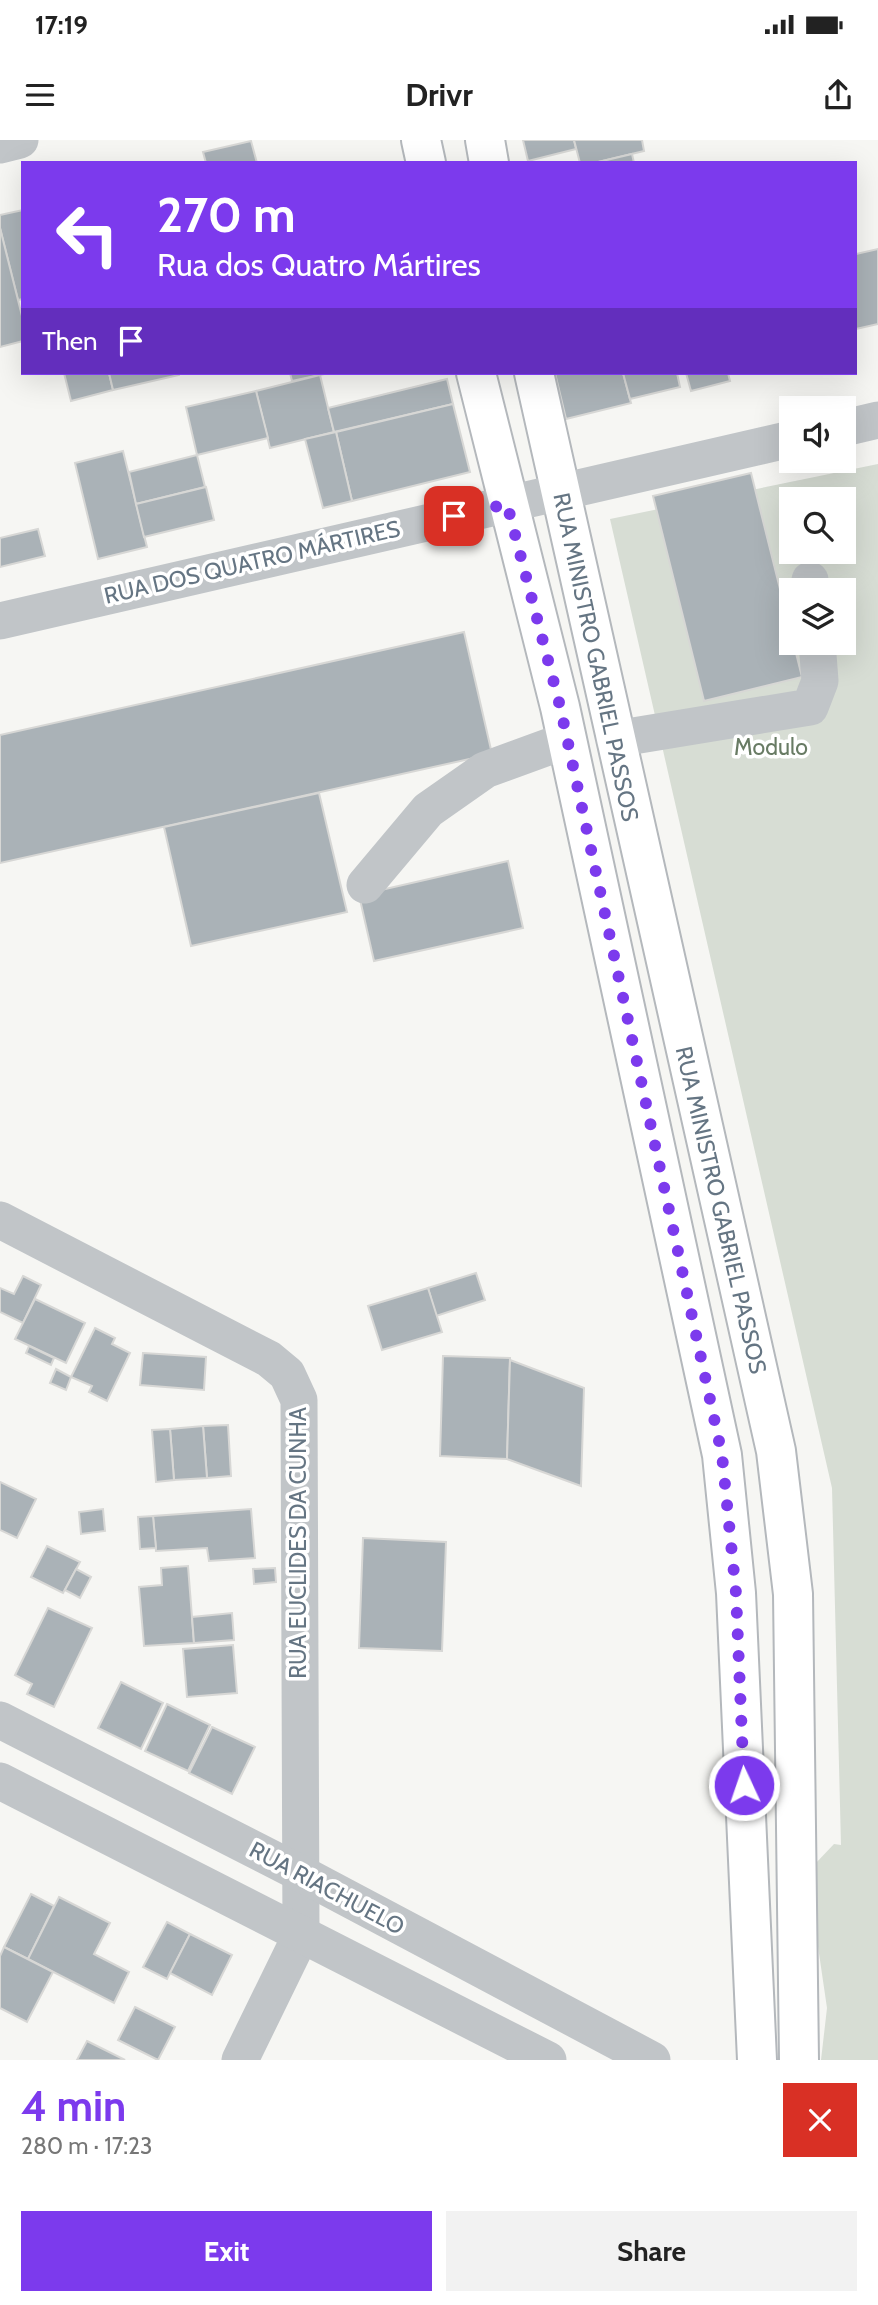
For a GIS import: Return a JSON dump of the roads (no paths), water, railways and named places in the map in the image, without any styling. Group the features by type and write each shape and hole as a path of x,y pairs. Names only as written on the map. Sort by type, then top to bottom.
{"main road":[{"path":"421,140 426,161"},
{"path":"485,140 489,161"},
{"name":"RUA MINISTRO GABRIEL PASSOS","path":"476,375 564,723 722,1455 736,1593 757,2060"},
{"name":"RUA MINISTRO GABRIEL PASSOS","path":"534,375 776,1451 793,1594 799,2060"},
{"path":"564,723 605,695"},
{"path":"590,850 637,841"}],"street":[{"path":"0,145 20,140"},
{"path":"856,425 878,420"},
{"name":"RUA DOS QUATRO MÁRTIRES","path":"0,621 559,490 779,442"},
{"path":"615,739 810,707 820,681 818,655"},
{"path":"365,885 428,810 485,770 564,723"},
{"name":"RUA EUCLIDES DA CUNHA","path":"0,1220 269,1359 287,1374 299,1400 301,1935"},
{"name":"RUA RIACHUELO","path":"0,1720 300,1873 652,2060"},
{"path":"0,1781 548,2060"},
{"path":"240,2060 301,1935"}],"park label":[{"name":"Modulo","path":"771,747"}]}
